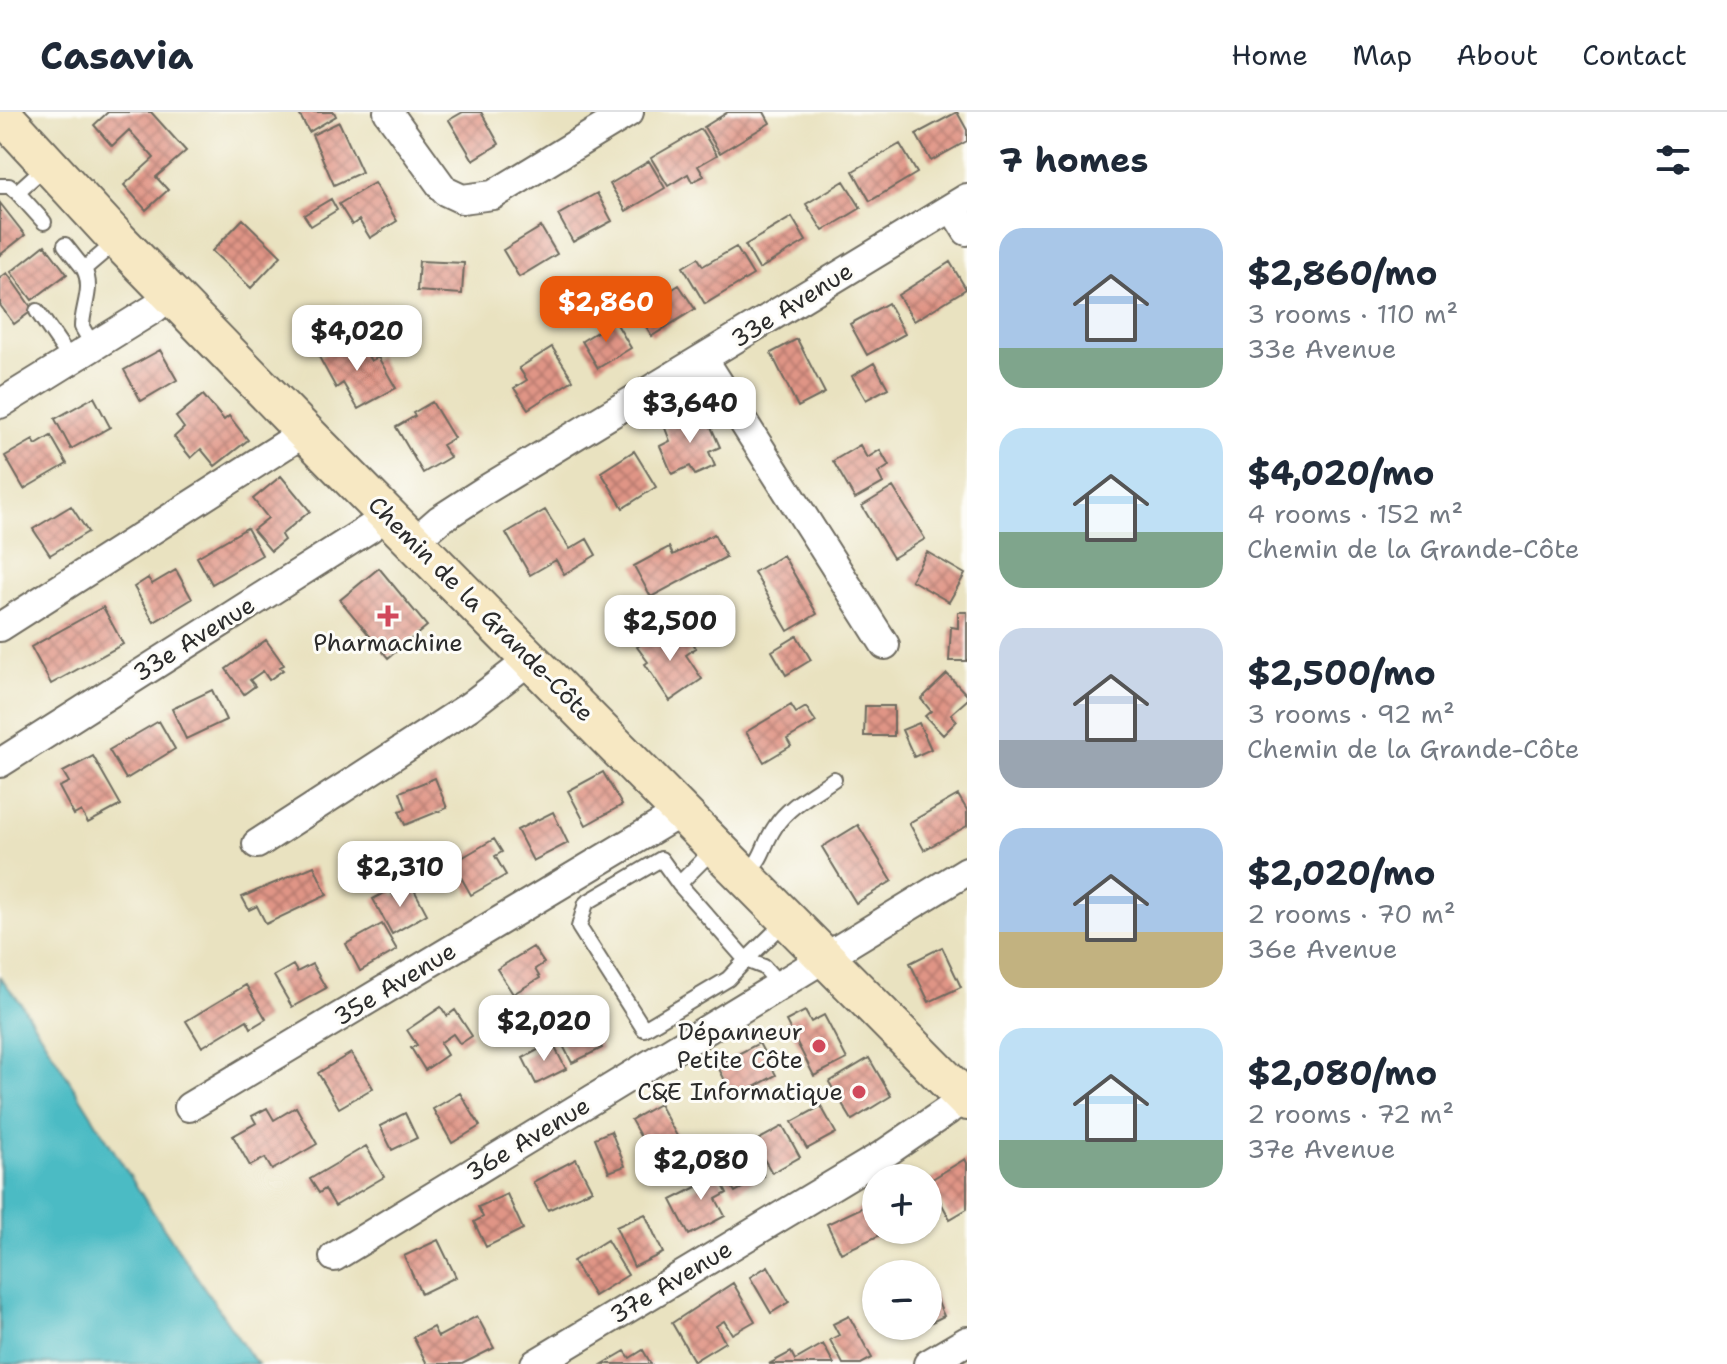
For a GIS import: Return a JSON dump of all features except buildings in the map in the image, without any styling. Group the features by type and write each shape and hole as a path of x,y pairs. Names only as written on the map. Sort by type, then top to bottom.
{"main road":[{"name":"Chemin de la Grande-Côte","path":"4,119 305,432 683,811 823,957 966,1097"}],"street":[{"path":"388,112 445,191 462,199 493,195 629,112"},
{"name":"33e Avenue","path":"415,541 439,520 487,489 962,212"},
{"path":"0,404 155,308 171,294"},
{"path":"704,360 885,645"},
{"path":"0,627 305,432"},
{"name":"33e Avenue","path":"0,763 370,528 387,514"},
{"path":"257,844 478,700 531,659"},
{"name":"35e Avenue","path":"189,1107 654,847 683,811"},
{"name":"36e Avenue","path":"334,1257 699,1015 780,985 967,871"},
{"name":"37e Avenue","path":"535,1364 881,1156 966,1097"},
{"path":"928,1364 967,1341"}],"lane":[{"path":"17,192 48,165"},
{"path":"0,186 9,186 17,192 44,222"},
{"path":"84,269 118,240"},
{"path":"65,245 88,277 82,353"},
{"path":"37,311 82,353"},
{"path":"745,875 761,860 782,818 834,779"},
{"path":"679,884 717,846"},
{"path":"654,847 679,884 746,960 764,967 780,985"},
{"path":"579,891 579,927 644,1029 699,1015 728,979 787,920"}],"water":[{"path":"0,977 20,1002 147,1203 258,1364 0,1364"}],"place":[{"name":"Pharmachine","path":"388,616"},
{"name":"Dépanneur Petite Côte","path":"819,1046"},
{"name":"C&E Informatique","path":"859,1092"}]}
